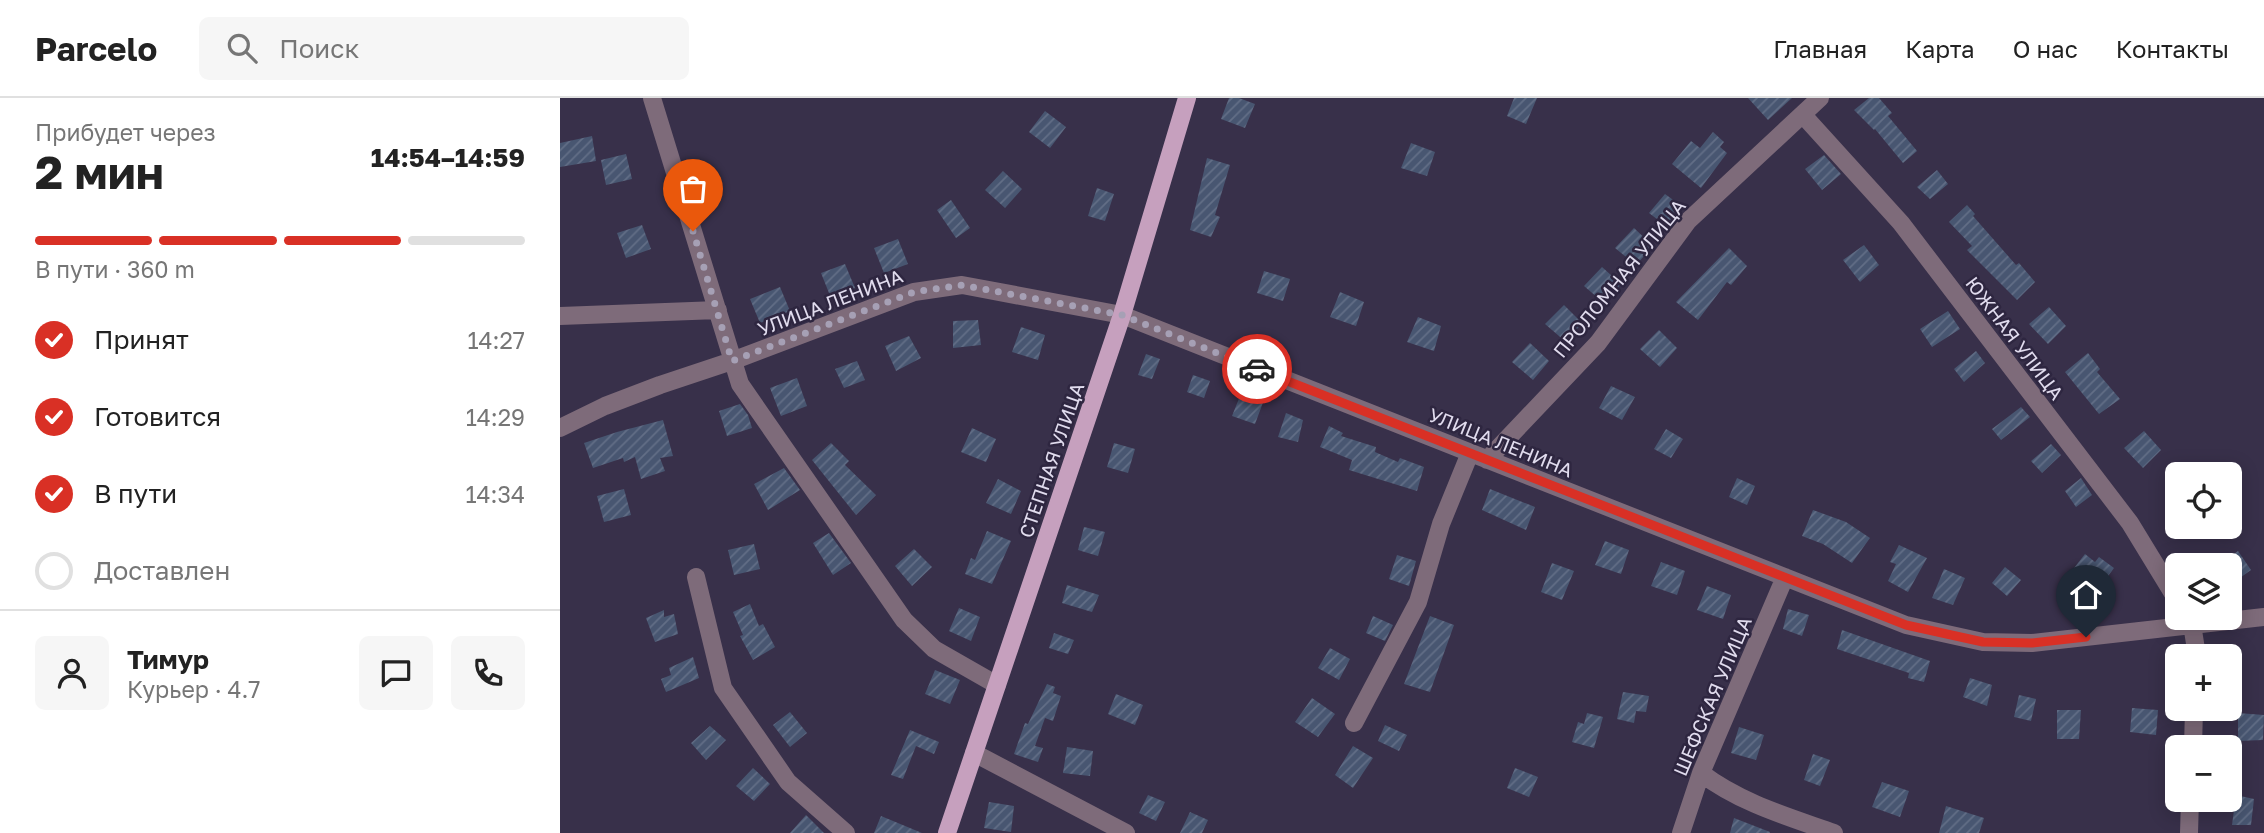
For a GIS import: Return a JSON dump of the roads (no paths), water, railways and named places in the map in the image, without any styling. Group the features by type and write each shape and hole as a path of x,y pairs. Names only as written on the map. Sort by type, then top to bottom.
{"main road":[{"name":"СТЕПНАЯ УЛИЦА","path":"947,833 1122,315 1188,98"}],"street":[{"path":"652,98 740,384 904,620 934,649 997,685"},
{"name":"ПРОЛОМНАЯ УЛИЦА","path":"1354,723 1418,602 1441,524 1479,456 1598,343 1688,221 1820,98"},
{"name":"ЮЖНАЯ УЛИЦА","path":"1803,115 1901,223 2130,523 2165,580"},
{"name":"УЛИЦА ЛЕНИНА","path":"560,428 616,402 914,292 962,285 1122,315 1906,625 1983,642 2032,643 2165,624"},
{"path":"560,316 718,310"},
{"path":"696,577 723,688 788,782 846,833"},
{"name":"ШЕФСКАЯ УЛИЦА","path":"1681,833 1701,774 1785,577"},
{"name":"УЛИЦА ЛЕНИНА","path":"2242,618 2264,617"},
{"path":"974,753 1126,833"},
{"path":"1701,774 1754,804 1834,833"},
{"path":"2189,833 2190,812"}]}
